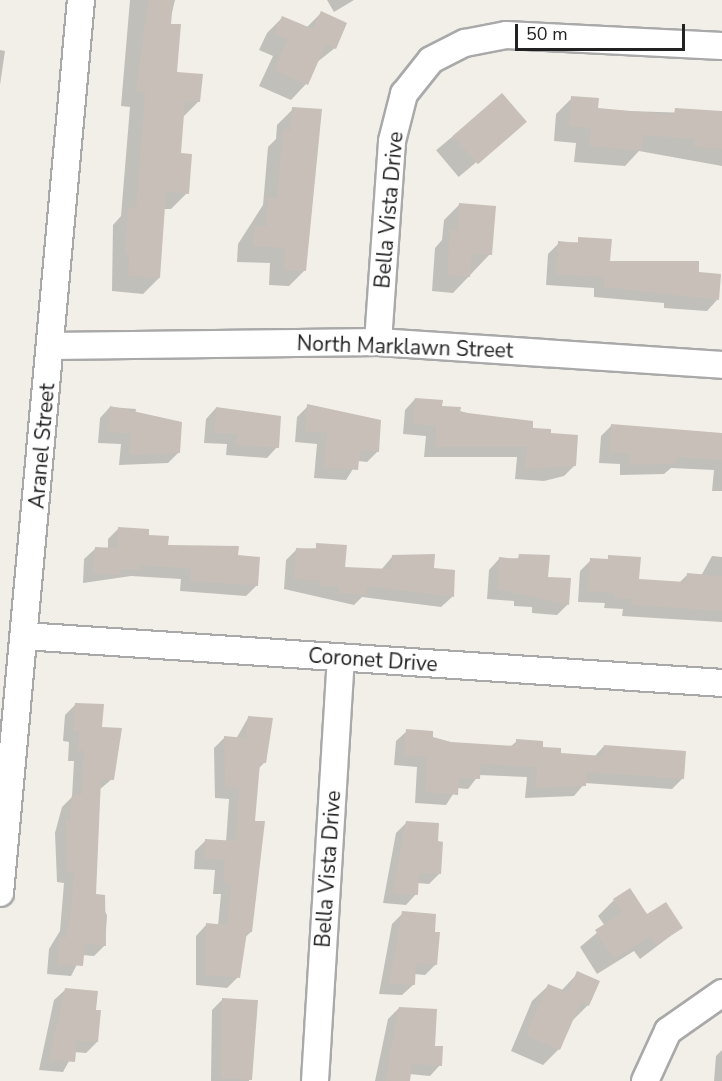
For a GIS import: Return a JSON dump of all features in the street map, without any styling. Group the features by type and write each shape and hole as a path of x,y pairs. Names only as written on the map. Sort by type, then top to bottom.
{"street":[{"name":"Aranel Street","path":"0,893 81,0"},
{"name":"Bella Vista Drive","path":"378,342 392,141 404,94 431,60 465,43 506,34 722,46"},
{"name":"North Marklawn Street","path":"51,346 378,342 722,365"},
{"name":"Coronet Drive","path":"24,636 722,682"},
{"name":"Bella Vista Drive","path":"315,1081 341,658"},
{"path":"645,1081 668,1031 722,993"}],"building":[{"path":"148,0 173,0 171,24 181,24 177,72 203,74 200,102 185,101 181,153 192,154 189,194 166,192 160,278 128,276 129,254 125,254 128,207 136,208 145,92 136,91"},
{"path":"321,11 347,23 336,49 326,44 308,85 274,70 288,39 274,34 282,16 313,29"},
{"path":"502,93 527,122 478,164 453,136"},
{"path":"571,96 599,98 598,108 674,115 675,108 722,111 722,149 694,147 695,139 643,135 642,151 589,146 591,128 569,126"},
{"path":"292,107 322,109 306,271 284,270 285,248 253,246 254,226 266,227 268,198 277,198 283,129 290,130"},
{"path":"459,203 496,206 492,255 472,254 470,277 447,275 450,230 457,231"},
{"path":"578,237 612,239 610,261 699,261 699,272 721,274 719,300 604,287 604,277 556,274 558,241 578,243"},
{"path":"415,398 443,400 442,406 461,407 460,412 533,421 533,428 551,429 551,433 578,435 576,466 525,469 527,447 435,447 436,426 413,424"},
{"path":"307,404 381,420 379,452 360,450 358,470 324,467 327,433 305,432"},
{"path":"110,406 182,422 180,453 129,455 131,434 108,432"},
{"path":"216,407 281,416 279,448 236,445 237,434 214,433"},
{"path":"611,424 722,433 722,460 677,457 676,464 630,465 630,454 609,452"},
{"path":"118,527 149,529 149,535 169,536 168,545 239,546 238,555 260,557 258,586 190,581 191,569 139,565 139,570 121,569 120,575 93,573 95,547 117,548"},
{"path":"316,543 347,545 345,567 391,569 392,555 435,554 434,568 455,570 454,597 367,586 366,595 339,593 339,587 321,586 321,581 294,579 296,548 316,549"},
{"path":"519,554 550,555 548,577 571,578 569,605 497,589 499,557 518,559"},
{"path":"608,555 641,557 639,579 686,582 687,573 722,576 722,611 632,605 633,599 614,598 615,593 588,591 590,558 608,559"},
{"path":"75,703 104,704 102,727 122,728 114,780 101,779 96,894 105,895 106,946 85,944 83,966 57,964 59,937 65,938 70,919 74,873 67,872 65,821 70,821 72,794 81,795 84,751 78,750 79,731 73,731"},
{"path":"248,716 273,718 266,763 260,763 255,821 265,821 252,932 247,932 240,978 206,975 206,923 227,925 231,884 223,883 225,860 204,858 205,839 236,841 239,789 225,787 224,736 246,738"},
{"path":"406,729 433,731 433,737 451,742 516,746 516,739 543,741 543,747 561,748 561,753 603,756 604,745 686,751 684,779 587,772 586,786 535,788 537,767 481,764 480,779 459,778 458,795 425,792 427,757 404,755"},
{"path":"406,821 439,823 438,841 443,842 441,874 419,873 418,895 392,893"},
{"path":"630,888 647,914 666,902 683,928 656,945 651,936 614,959 595,930 622,913 613,899"},
{"path":"402,911 436,914 435,932 440,932 437,965 416,963 415,985 389,984"},
{"path":"577,971 600,981 589,1006 581,1002 560,1050 526,1035 548,984 568,992"},
{"path":"65,988 98,991 96,1010 101,1010 98,1042 77,1041 75,1062 49,1060"},
{"path":"222,998 258,1000 252,1080 221,1078"},
{"path":"399,1007 437,1009 435,1046 443,1046 442,1066 412,1064 410,1081 385,1081"}]}
